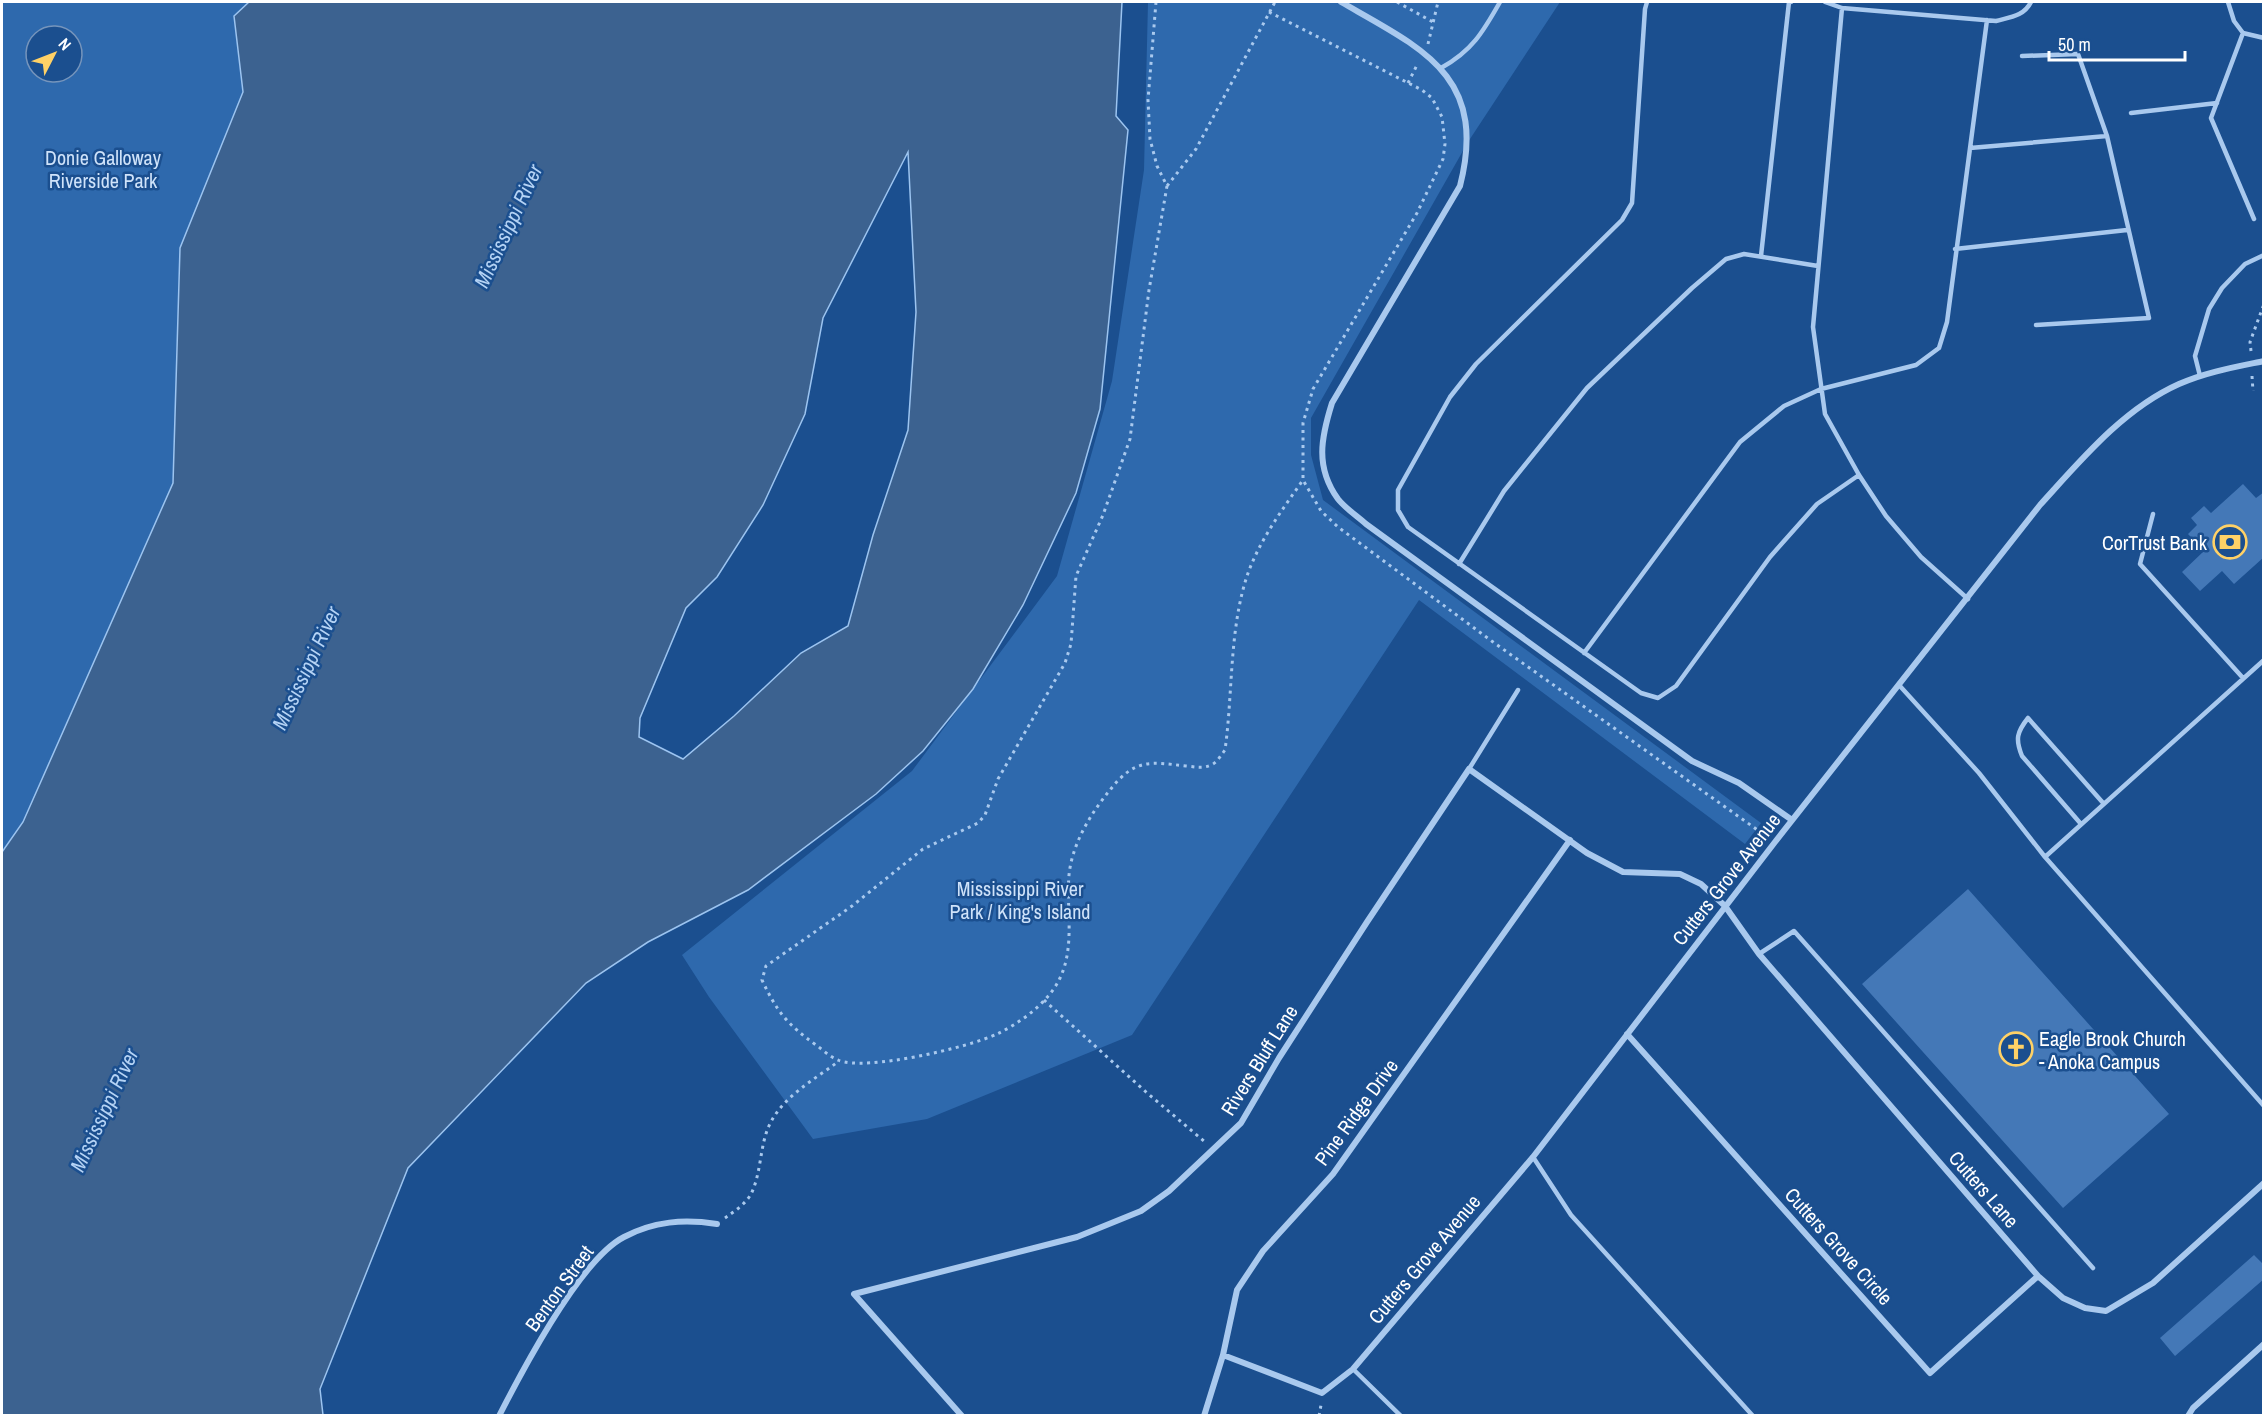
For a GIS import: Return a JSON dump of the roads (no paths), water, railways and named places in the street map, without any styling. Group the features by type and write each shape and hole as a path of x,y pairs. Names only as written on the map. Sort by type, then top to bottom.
{"street":[{"path":"1341,2 1424,51 1441,68 1462,104 1468,134 1467,160 1460,186 1332,404 1323,432 1322,455 1326,479 1339,500 1376,531 1692,761 1739,783 1792,820"},
{"name":"Cutters Grove Avenue","path":"1223,1355 1322,1393 1353,1369 1533,1157 1725,906 2040,505 2088,454 2146,402 2179,384 2200,376 2264,361"},
{"path":"1469,769 1587,853 1623,872 1680,874 1701,884 1725,906"},
{"name":"Rivers Bluff Lane","path":"962,1416 854,1294 1077,1237 1142,1211 1169,1191 1241,1123 1279,1058 1469,769"},
{"name":"Pine Ridge Drive","path":"1204,1416 1223,1355 1237,1290 1263,1251 1333,1174 1569,840"},
{"name":"Cutters Lane","path":"1725,906 1759,954 2038,1276 2064,1298 2085,1308 2106,1311 2153,1283 2264,1183"},
{"name":"Cutters Grove Circle","path":"1627,1034 1930,1372 2038,1276"},
{"name":"Benton Street","path":"499,1416 520,1374 554,1319 600,1256 621,1238 646,1227 672,1221 694,1220 717,1224"},
{"path":"2188,1416 2193,1408 2264,1344"}],"lane":[{"path":"1441,68 1459,58 1474,44 1500,2"},
{"path":"1647,2 1632,203 1622,220 1476,364 1449,397 1398,490 1398,510 1408,527 1459,564 1641,693 1658,698 1676,687 1770,557 1817,504 1859,475"},
{"path":"1761,256 1789,2 1791,2"},
{"path":"1825,2 1842,8 1996,21 2019,15 2027,9 2031,2"},
{"path":"2228,2 2234,21 2244,33 2264,38"},
{"path":"1842,8 1813,327 1825,414 1859,475 1893,524 1921,557 1968,599"},
{"path":"1584,653 1740,442 1784,406 1821,389 1916,365 1939,348 1947,322 1987,20"},
{"path":"2244,33 2211,118 2254,219"},
{"path":"2022,56 2078,54 2107,136 2149,318 2036,325"},
{"path":"2131,113 2217,103"},
{"path":"1970,148 2107,136"},
{"path":"1955,249 2127,230"},
{"path":"1459,564 1504,491 1587,388 1692,288 1726,259 1744,254 1818,266"},
{"path":"2200,376 2195,356 2208,309 2222,288 2245,264 2264,255"},
{"path":"2153,514 2140,564 2243,678"},
{"path":"2045,857 2264,660"},
{"path":"1899,685 1979,773 2045,857 2264,1106"},
{"path":"1469,769 1518,690"},
{"path":"2081,824 2022,756 2017,744 2017,732 2028,718 2104,804"},
{"path":"1759,954 1794,932 2093,1268"},
{"path":"1533,1157 1571,1215 1753,1416"},
{"path":"1353,1369 1401,1416"}],"water":[{"name":"Mississippi River","path":"249,2 1122,2 1116,116 1128,130 1100,409 1076,493 1023,605 973,689 923,751 876,794 748,890 648,942 586,983 408,1168 320,1389 323,1415 2,1415 2,852 23,822 173,483 180,248 243,92 234,16","holes":["908,152 916,312 908,430 873,535 848,626 801,653 734,716 683,759 639,737 640,718 686,608 717,577 763,505 805,414 823,318"]}],"place":[{"name":"CorTrust Bank","path":"2230,542"},
{"name":"Eagle Brook Church - Anoka Campus","path":"2016,1049"}],"park label":[{"name":"Donie Galloway Riverside Park","path":"103,168"},
{"name":"Mississippi River Park / King's Island","path":"1020,900"}]}
